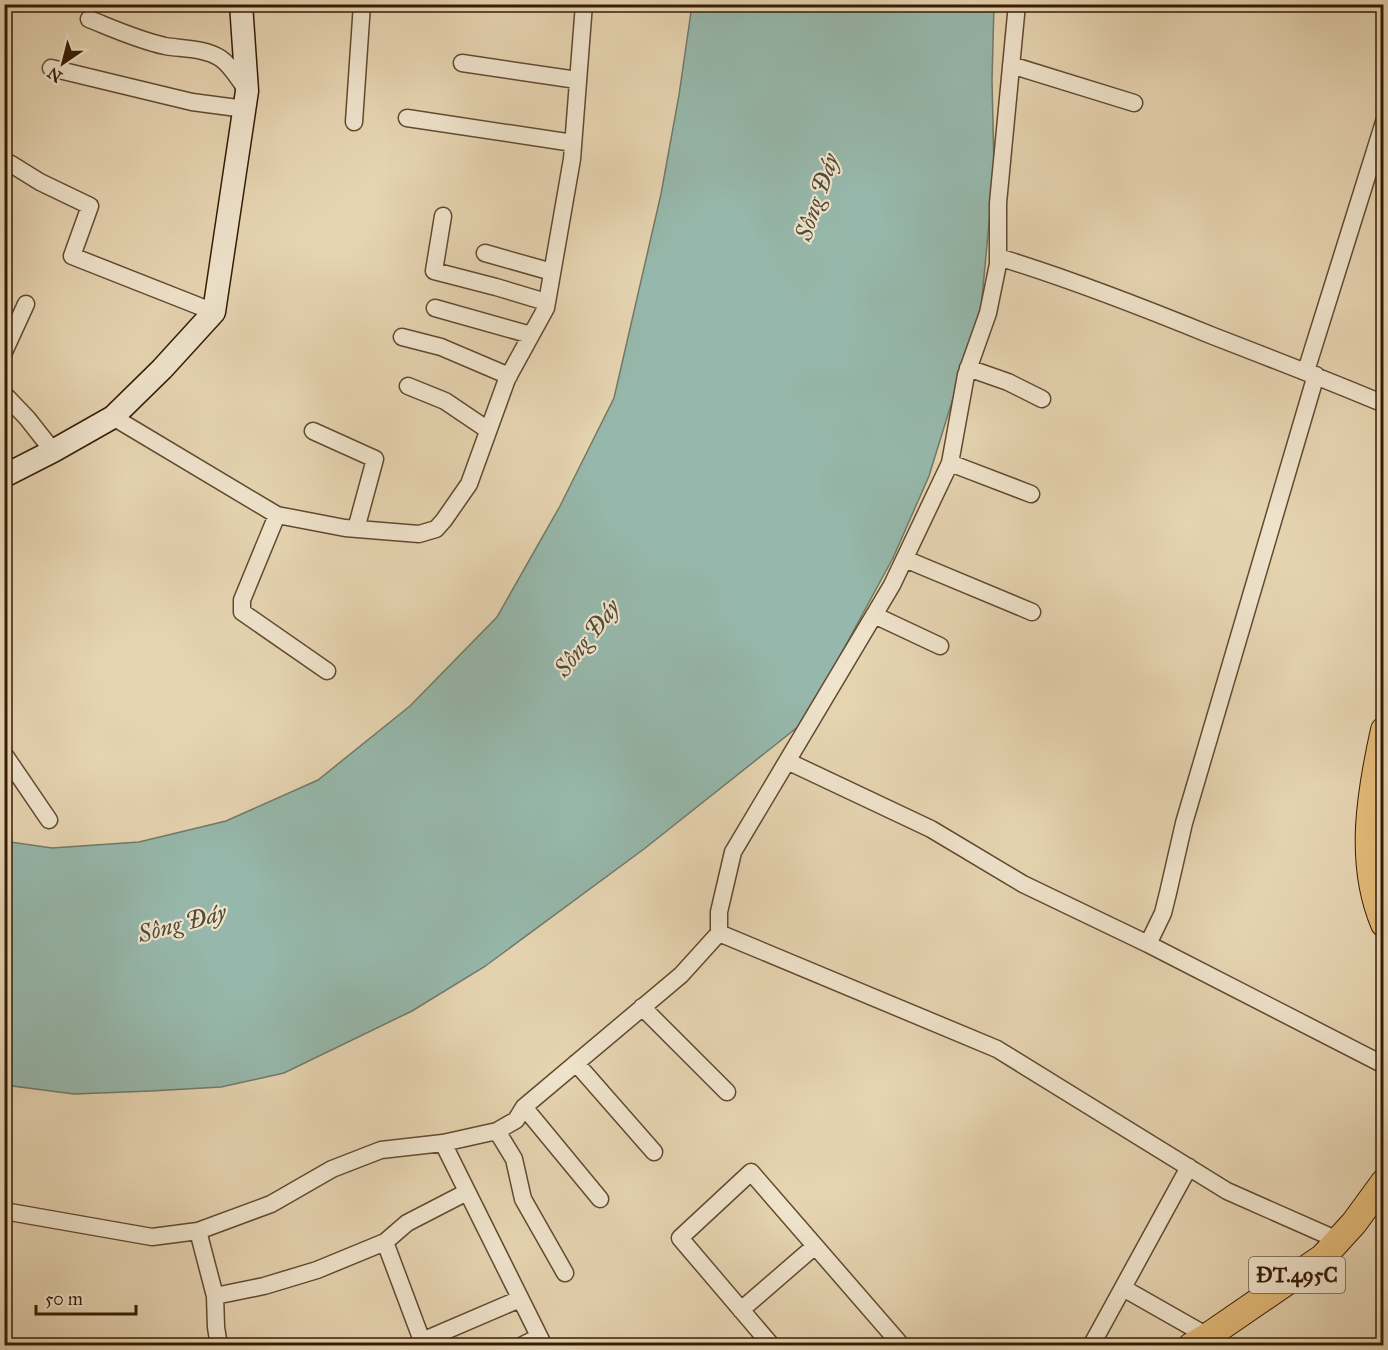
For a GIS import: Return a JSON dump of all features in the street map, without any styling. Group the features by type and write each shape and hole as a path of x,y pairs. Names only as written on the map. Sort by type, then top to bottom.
{"main road":[{"path":"4,476 113,417 162,369 214,312 246,100 241,4"},
{"path":"1383,730 1371,798 1369,839 1371,877 1383,924"},
{"name":"ĐT.495C","path":"1208,1342 1323,1257 1340,1241 1383,1182"}],"street":[{"path":"354,122 362,4"},
{"path":"113,417 277,515 356,529 419,534 436,529 469,484 509,376 543,313 573,143 584,4"},
{"path":"4,1211 152,1237 198,1231 271,1204 332,1169 381,1150 443,1143 497,1131 516,1120 524,1107 681,975 720,933 719,912 732,857 737,846 874,615 905,559 950,463 969,368 988,313 998,257 998,203 1017,4"},
{"path":"89,19 136,38 164,46 210,53 219,57 246,100"},
{"path":"462,63 577,80"},
{"path":"1011,65 1134,103"},
{"path":"51,68 192,102 246,100"},
{"path":"407,118 573,143"},
{"path":"1148,944 1168,894 1184,823 1383,123"},
{"path":"11,164 40,182 90,206 72,256 214,312"},
{"path":"443,216 434,271 496,286 546,302"},
{"path":"485,253 552,272"},
{"path":"998,257 1059,275 1311,373 1383,404"},
{"path":"4,352 26,304"},
{"path":"435,308 531,335"},
{"path":"402,337 441,346 509,376"},
{"path":"969,368 1008,382 1042,399"},
{"path":"408,386 445,401 488,430"},
{"path":"4,394 53,451"},
{"path":"312,431 375,459 356,529"},
{"path":"950,463 1031,494"},
{"path":"277,515 242,600 241,609 244,614 327,671"},
{"path":"905,559 1032,612"},
{"path":"874,615 940,646"},
{"path":"4,754 49,820"},
{"path":"787,761 931,828 1023,884 1148,944 1383,1065"},
{"path":"720,933 997,1049 1237,1197 1340,1241"},
{"path":"642,1007 727,1092"},
{"path":"576,1063 654,1152"},
{"path":"524,1107 600,1199"},
{"path":"497,1131 514,1159 523,1199 565,1273"},
{"path":"443,1143 541,1341 521,1346"},
{"path":"1091,1346 1188,1167"},
{"path":"772,1346 680,1238 751,1172 902,1346"},
{"path":"215,1296 264,1286 317,1270 385,1242 407,1223 467,1192"},
{"path":"198,1231 215,1296 219,1346"},
{"path":"385,1242 423,1343 520,1299"},
{"path":"741,1310 815,1246"},
{"path":"1123,1288 1208,1342"}],"water":[{"name":"Sông Đáy","path":"692,5 994,5 992,80 994,170 980,319 929,476 893,558 804,722 644,849 484,967 412,1011 284,1073 221,1087 151,1091 74,1094 5,1085 4,841 52,848 139,842 226,821 318,780 410,706 497,617 560,506 614,398 661,194"}]}
